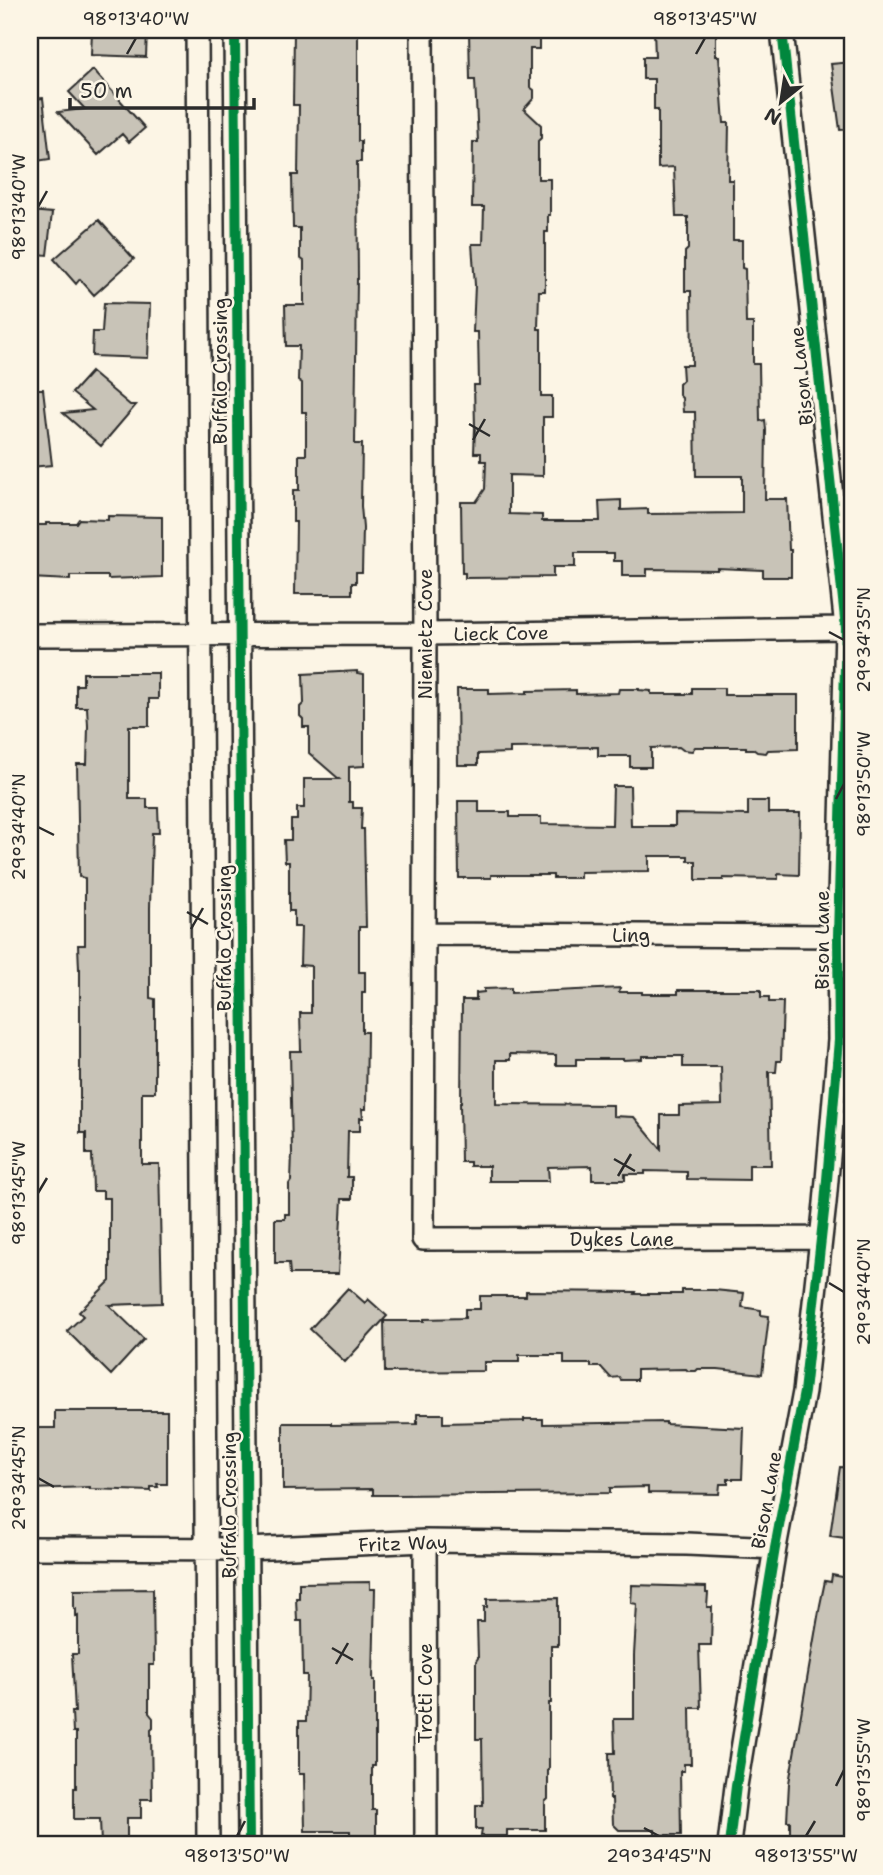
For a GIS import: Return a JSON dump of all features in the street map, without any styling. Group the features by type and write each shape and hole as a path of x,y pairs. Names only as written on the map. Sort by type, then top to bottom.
{"street":[{"name":"Buffalo Crossing","path":"197,30 208,1845"},
{"name":"Buffalo Crossing","path":"235,30 249,1845"},
{"name":"Niemietz Cove","path":"422,30 424,1239"},
{"name":"Bison Lane","path":"729,1845 736,1786 775,1548 804,1392 839,1040 838,936 846,628 782,30"},
{"name":"Lieck Cove","path":"30,635 425,634 846,628"},
{"name":"Ling","path":"424,934 838,936"},
{"name":"Dykes Lane","path":"424,1239 821,1238"},
{"name":"Fritz Way","path":"30,1548 206,1550 425,1541 687,1544 775,1548"},
{"name":"Trotti Cove","path":"425,1541 426,1845"}],"building":[{"path":"147,30 146,57 91,55 92,31"},
{"path":"294,30 358,30 358,141 361,141 361,162 357,162 355,444 362,444 363,528 362,572 356,572 352,594 295,594 296,522 293,522 293,490 299,490 299,455 306,455 306,412 302,412 302,383 298,380 299,346 286,346 285,305 304,305 304,261 300,258 300,228 293,228 292,175 298,175 299,105 293,105"},
{"path":"469,30 539,30 539,49 530,49 530,87 534,90 534,98 524,109 541,125 541,138 538,141 538,179 550,179 550,215 548,232 545,232 545,291 539,291 538,329 541,329 541,396 552,396 552,417 543,417 543,476 509,475 509,514 542,515 542,521 600,521 599,501 621,500 621,510 648,509 648,514 742,513 742,476 696,476 695,412 683,412 682,398 679,395 679,384 683,380 682,365 692,365 691,291 685,291 688,217 676,217 674,167 658,168 658,110 654,110 654,79 643,79 643,57 655,57 654,30 716,30 716,56 719,56 724,123 729,123 728,180 733,180 733,240 742,240 746,323 753,323 753,364 759,364 760,421 765,420 765,499 787,499 791,577 763,577 763,570 717,568 647,569 647,576 622,576 622,561 614,561 614,553 575,553 575,567 553,567 553,577 465,578 465,573 462,573 461,502 476,502 485,489 486,461 481,461 481,453 474,453 474,385 479,385 478,332 473,332 475,285 472,244 483,244 484,207 472,207 473,142 478,142 475,80 470,80"},
{"path":"853,62 853,129 840,130 831,64"},
{"path":"93,70 145,128 129,142 122,134 98,155 58,112 85,109 69,92"},
{"path":"43,98 50,159 30,162 30,99"},
{"path":"30,211 52,213 47,255 30,253"},
{"path":"99,220 134,259 94,295 80,279 76,284 54,259"},
{"path":"104,303 150,304 148,358 92,356 93,332 102,332"},
{"path":"91,372 130,405 136,405 101,446 63,413 93,410 72,393"},
{"path":"30,389 43,389 52,465 30,467"},
{"path":"108,516 162,517 162,577 108,579 108,576 70,576 70,580 30,578 30,525 76,523 79,519 108,520"},
{"path":"357,671 364,674 364,766 349,767 349,802 353,802 353,808 362,808 361,829 364,829 366,927 359,927 359,972 365,972 362,1032 367,1032 366,1109 362,1109 360,1131 348,1131 347,1177 352,1177 352,1199 342,1199 338,1274 290,1274 289,1263 275,1263 275,1219 285,1219 285,1214 289,1214 292,1152 290,1051 301,1051 300,1013 311,1013 311,966 300,965 301,927 294,927 294,911 289,911 289,862 285,862 284,840 291,840 291,820 297,820 297,808 304,808 304,779 339,779 309,753 309,727 303,727 303,719 300,716 300,707 304,703 303,674"},
{"path":"83,673 158,673 158,699 149,699 149,726 129,726 129,799 147,799 147,808 158,808 159,833 152,833 150,908 150,998 155,999 155,1092 142,1092 142,1164 159,1164 162,1303 109,1305 144,1339 111,1375 67,1331 83,1316 79,1312 110,1281 110,1198 103,1198 103,1191 93,1191 92,1154 86,1154 86,1133 80,1133 78,945 85,945 85,878 79,877 77,764 87,764 88,726 87,707 76,707 76,685 83,685"},
{"path":"692,688 724,688 724,695 798,695 798,749 768,750 766,753 746,747 695,747 692,751 679,747 651,748 651,767 630,767 630,756 598,756 598,747 510,748 510,753 478,754 478,765 458,765 457,689 489,689 489,694 576,690 576,694 618,693 619,689 639,689 651,691 651,694 692,694"},
{"path":"613,786 630,786 631,826 675,826 675,814 748,815 748,801 768,801 768,813 800,813 799,875 778,874 778,879 696,880 696,861 688,861 688,856 649,856 649,871 580,872 580,878 491,875 491,878 459,878 458,801 479,801 479,812 510,812 510,817 541,817 541,824 612,825"},
{"path":"511,988 511,993 620,988 619,992 642,994 678,994 678,990 761,990 761,997 769,997 769,1002 783,1002 781,1061 777,1061 776,1072 769,1072 771,1165 749,1165 749,1180 687,1179 687,1172 645,1171 645,1174 625,1174 625,1180 592,1180 592,1166 548,1167 549,1181 489,1181 489,1166 470,1166 470,1162 461,1162 462,1000 476,1000 476,993 484,992 484,989","holes":["510,1054 556,1055 556,1065 576,1065 576,1059 623,1060 642,1059 642,1056 683,1056 683,1067 721,1067 722,1105 679,1106 679,1115 661,1115 661,1149 634,1117 613,1116 613,1105 496,1104 496,1060 510,1060"]},
{"path":"348,1288 365,1303 368,1299 387,1316 345,1362 310,1329"},
{"path":"682,1290 744,1293 742,1307 761,1310 761,1315 769,1316 762,1374 718,1369 637,1370 637,1380 621,1380 619,1377 611,1378 601,1367 591,1367 591,1364 564,1364 564,1355 519,1355 519,1362 484,1362 484,1371 385,1372 384,1321 465,1318 465,1309 480,1309 480,1296 526,1296 526,1291 682,1294"},
{"path":"55,1411 167,1411 167,1484 157,1484 158,1487 151,1487 151,1491 90,1487 30,1489 30,1428 55,1428"},
{"path":"417,1414 443,1414 443,1423 543,1419 543,1424 666,1422 744,1428 742,1479 728,1479 728,1484 720,1484 719,1494 648,1493 648,1487 610,1488 610,1493 396,1495 373,1495 373,1489 283,1490 283,1423 417,1424"},
{"path":"840,1467 853,1468 853,1539 830,1536"},
{"path":"832,1575 853,1579 853,1845 790,1842 790,1821 787,1821 789,1783 820,1605 825,1581 831,1582"},
{"path":"370,1582 370,1589 375,1589 375,1766 372,1766 372,1810 376,1810 376,1837 350,1837 350,1831 305,1831 304,1774 299,1774 299,1721 306,1721 307,1675 303,1675 302,1621 297,1621 296,1598 299,1598 299,1583"},
{"path":"632,1585 706,1587 707,1607 712,1607 711,1645 699,1645 701,1708 690,1708 691,1764 684,1764 684,1771 680,1771 681,1835 655,1835 655,1830 619,1830 613,1824 609,1753 615,1753 614,1719 634,1719 637,1604 631,1603"},
{"path":"153,1589 154,1665 149,1665 149,1713 153,1718 152,1799 141,1799 141,1818 127,1818 127,1845 101,1845 100,1819 74,1819 76,1732 73,1732 72,1712 75,1712 72,1654 78,1654 78,1615 76,1616 74,1609 74,1590"},
{"path":"558,1598 558,1646 551,1646 545,1830 507,1830 507,1836 481,1836 482,1829 476,1829 476,1805 483,1805 482,1739 476,1739 477,1622 484,1622 487,1599"}],"cycle path":[{"path":"235,30 249,1845"},
{"path":"729,1845 736,1786 775,1548 804,1392 825,1203 839,1040 838,936 846,628 782,30"}]}
